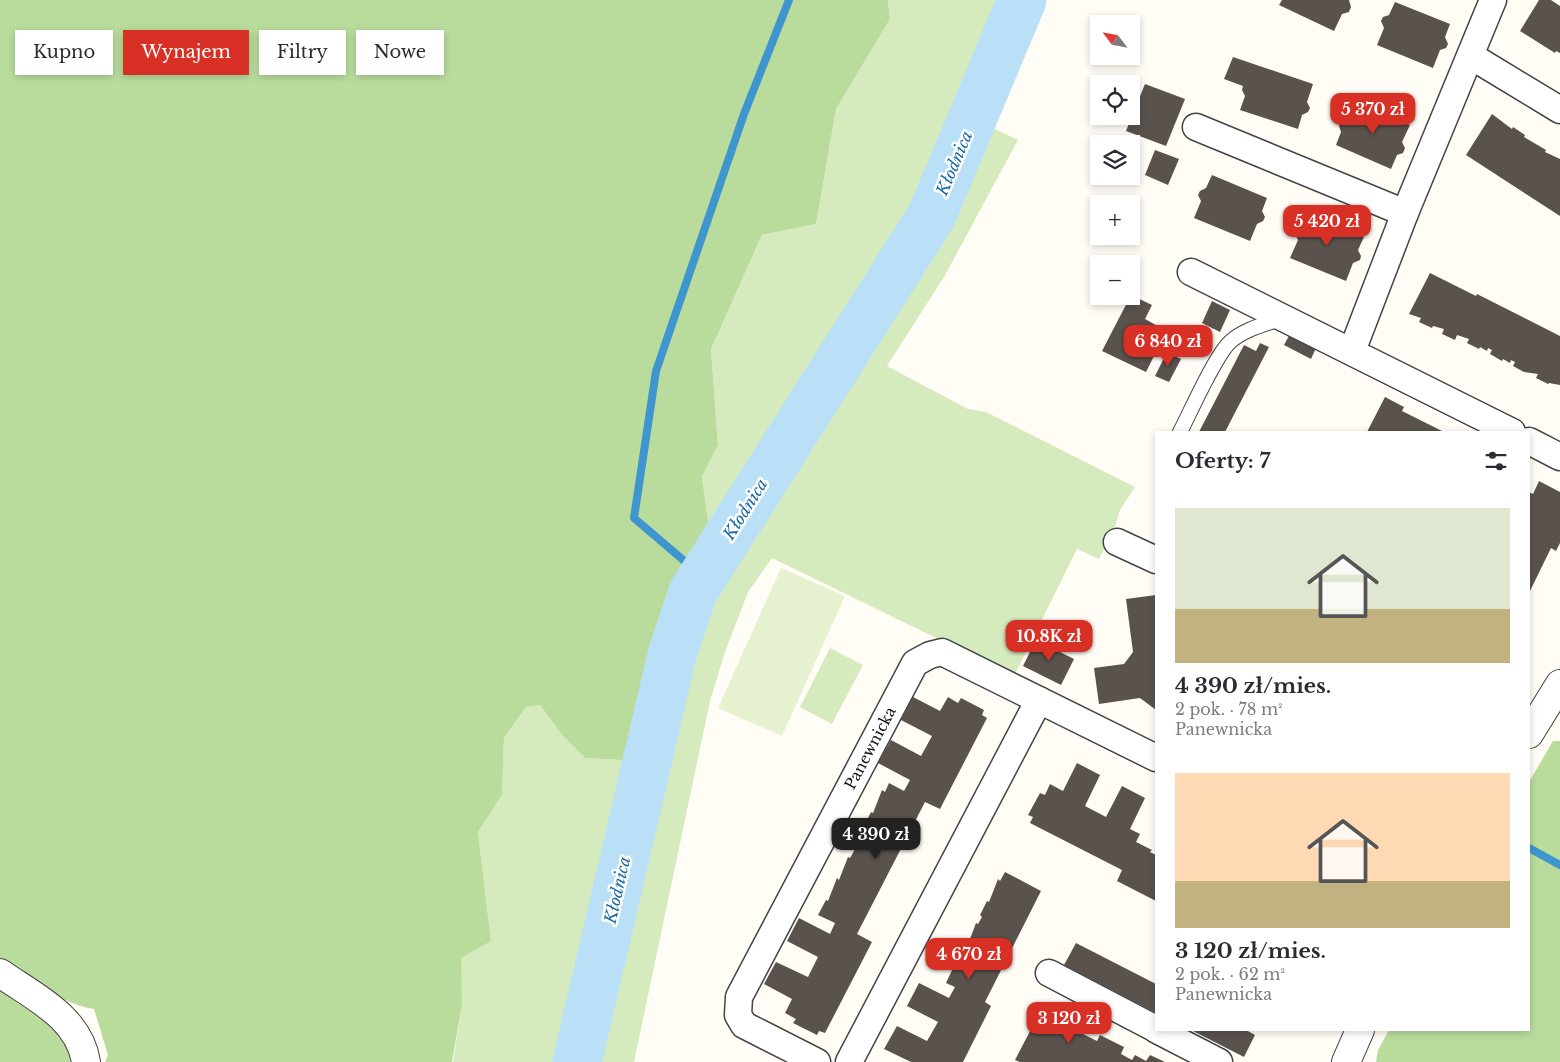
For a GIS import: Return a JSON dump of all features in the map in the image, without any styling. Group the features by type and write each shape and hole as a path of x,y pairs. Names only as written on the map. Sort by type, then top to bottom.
{"street":[{"path":"1352,351 1405,213 1471,56 1491,1"},
{"path":"1471,56 1560,110"},
{"path":"1196,127 1405,213"},
{"path":"1191,272 1510,431"},
{"path":"1530,442 1560,457"},
{"path":"1117,542 1155,560"},
{"name":"Panewnicka","path":"817,1062 744,1025 738,1015 739,997 915,663 930,655 942,652 1155,758"},
{"path":"1530,731 1560,684"},
{"path":"849,1062 1039,700"},
{"path":"0,973 65,1019 79,1038 86,1062"},
{"path":"1049,973 1155,1029"},
{"path":"1159,1031 1219,1062"},
{"path":"1346,1062 1360,1031"}],"lane":[{"path":"1181,431 1218,359 1230,342 1246,332 1284,318"}],"green space":[{"path":"0,0 888,0 890,19 836,109 816,224 762,235 711,349 718,445 702,477 712,550 675,612 639,761 585,758 562,735 540,705 526,707 504,738 502,795 478,832 491,941 461,958 462,1005 452,1062 105,1062 108,1055 94,1009 56,996 0,958"},
{"path":"888,0 1017,0 970,116 926,213 712,550 702,477 718,445 711,349 762,235 816,224 836,109 890,19"},
{"path":"1029,0 1040,0 989,126 1018,140 944,277 887,366 968,409 986,412 1135,487 1120,510 1114,530 1099,559 1077,549 1014,676 772,558 748,592 725,652 710,701 634,1062 584,1062 682,636 692,605 937,220"},
{"path":"781,568 845,596 782,736 718,708"},
{"path":"830,648 863,665 832,724 800,707"},
{"path":"540,705 562,735 585,758 639,761 570,1062 453,1062 462,1005 460,958 491,940 478,832 502,795 504,738 526,707"},
{"path":"1553,741 1560,741 1560,1062 1376,1062 1378,1050 1388,1031 1530,1031 1530,780"},
{"path":"0,987 56,1026 74,1062 0,1062"}],"building":[{"path":"1282,0 1349,0 1351,7 1349,12 1342,14 1334,31 1279,5"},
{"path":"1539,0 1551,0 1560,6 1560,53 1556,51 1555,53 1520,31"},
{"path":"1395,2 1450,24 1445,37 1448,44 1446,48 1440,50 1433,68 1377,45 1384,28 1381,21 1383,17 1389,15"},
{"path":"1233,57 1313,84 1307,102 1310,108 1308,112 1302,115 1298,129 1240,110 1245,96 1242,90 1243,86 1224,79"},
{"path":"1145,84 1185,99 1166,146 1126,131 1128,125 1140,125 1140,96"},
{"path":"1354,102 1410,125 1402,142 1405,148 1403,153 1397,155 1391,169 1336,145 1341,132 1340,122 1347,119"},
{"path":"1492,114 1546,150 1545,152 1560,159 1560,216 1466,155"},
{"path":"1155,150 1179,159 1168,185 1145,175"},
{"path":"1212,175 1267,198 1262,211 1265,217 1263,221 1257,224 1250,241 1194,218 1201,201 1198,195 1200,191 1206,188"},
{"path":"1308,214 1364,237 1358,250 1361,256 1360,260 1353,263 1346,281 1290,258 1298,240 1295,234 1296,230 1303,227"},
{"path":"1430,273 1476,296 1477,294 1560,336 1560,385 1548,384 1536,378 1538,374 1524,372 1513,366 1515,362 1511,360 1510,363 1503,359 1502,361 1490,354 1492,350 1488,348 1487,351 1480,347 1479,349 1467,343 1469,339 1457,335 1455,340 1442,334 1444,329 1433,326 1432,328 1419,322 1421,318 1409,314"},
{"path":"1140,299 1152,305 1145,319 1170,333 1169,335 1166,332 1146,372 1102,351 1126,305 1140,305"},
{"path":"1212,301 1230,310 1220,332 1202,323"},
{"path":"1290,334 1316,348 1311,359 1284,345"},
{"path":"1260,343 1269,347 1226,431 1200,431 1244,345 1256,351"},
{"path":"1167,352 1181,359 1169,382 1155,376"},
{"path":"1385,397 1404,407 1402,411 1442,431 1368,431"},
{"path":"1539,481 1560,492 1560,543 1556,551 1551,548 1530,591 1530,492 1533,494"},
{"path":"1155,595 1155,709 1140,698 1099,704 1094,668 1124,664 1133,652 1126,599"},
{"path":"1036,640 1074,659 1061,685 1023,666"},
{"path":"913,697 940,711 948,697 958,703 961,698 984,710 982,715 987,718 940,809 925,802 857,934 872,942 825,1033 819,1031 817,1035 793,1023 796,1019 785,1013 792,999 764,984 776,962 808,977 818,957 787,941 799,918 830,934 835,923 818,915 826,900 828,901 837,878 839,880 848,857 850,858 855,849 852,848 860,834 862,835 866,827 864,826 871,812 873,813 882,790 885,792 889,783 904,791 910,780 878,763 891,740 921,756 932,736 901,720"},
{"path":"1077,763 1100,775 1085,806 1106,817 1122,786 1145,798 1130,829 1140,834 1136,842 1152,850 1150,852 1155,854 1155,900 1117,881 1122,870 1030,823 1033,817 1028,815 1040,793 1045,795 1050,784 1063,791"},
{"path":"1005,872 1041,891 985,1002 991,1006 963,1062 911,1062 884,1049 897,1026 927,1041 938,1022 907,1006 919,983 949,998 955,987 946,983 953,968 956,969 964,946 967,947 976,923 978,924 982,917 980,915 987,901 989,902 998,879 1000,881"},
{"path":"1076,943 1155,983 1155,1012 1064,965"},
{"path":"1055,1011 1079,1024 1075,1030 1097,1041 1100,1035 1124,1047 1121,1054 1132,1060 1135,1055 1146,1061 1150,1055 1165,1062 1020,1062 1015,1060 1040,1012 1051,1018"},
{"path":"1193,1031 1248,1031 1255,1035 1244,1057"}],"waterway":[{"path":"702,576 634,518 656,371 744,114 789,0"},
{"name":"Kłodnica","path":"577,1062 672,655 693,592 932,215 1022,0"},
{"path":"1530,849 1560,865"}]}
